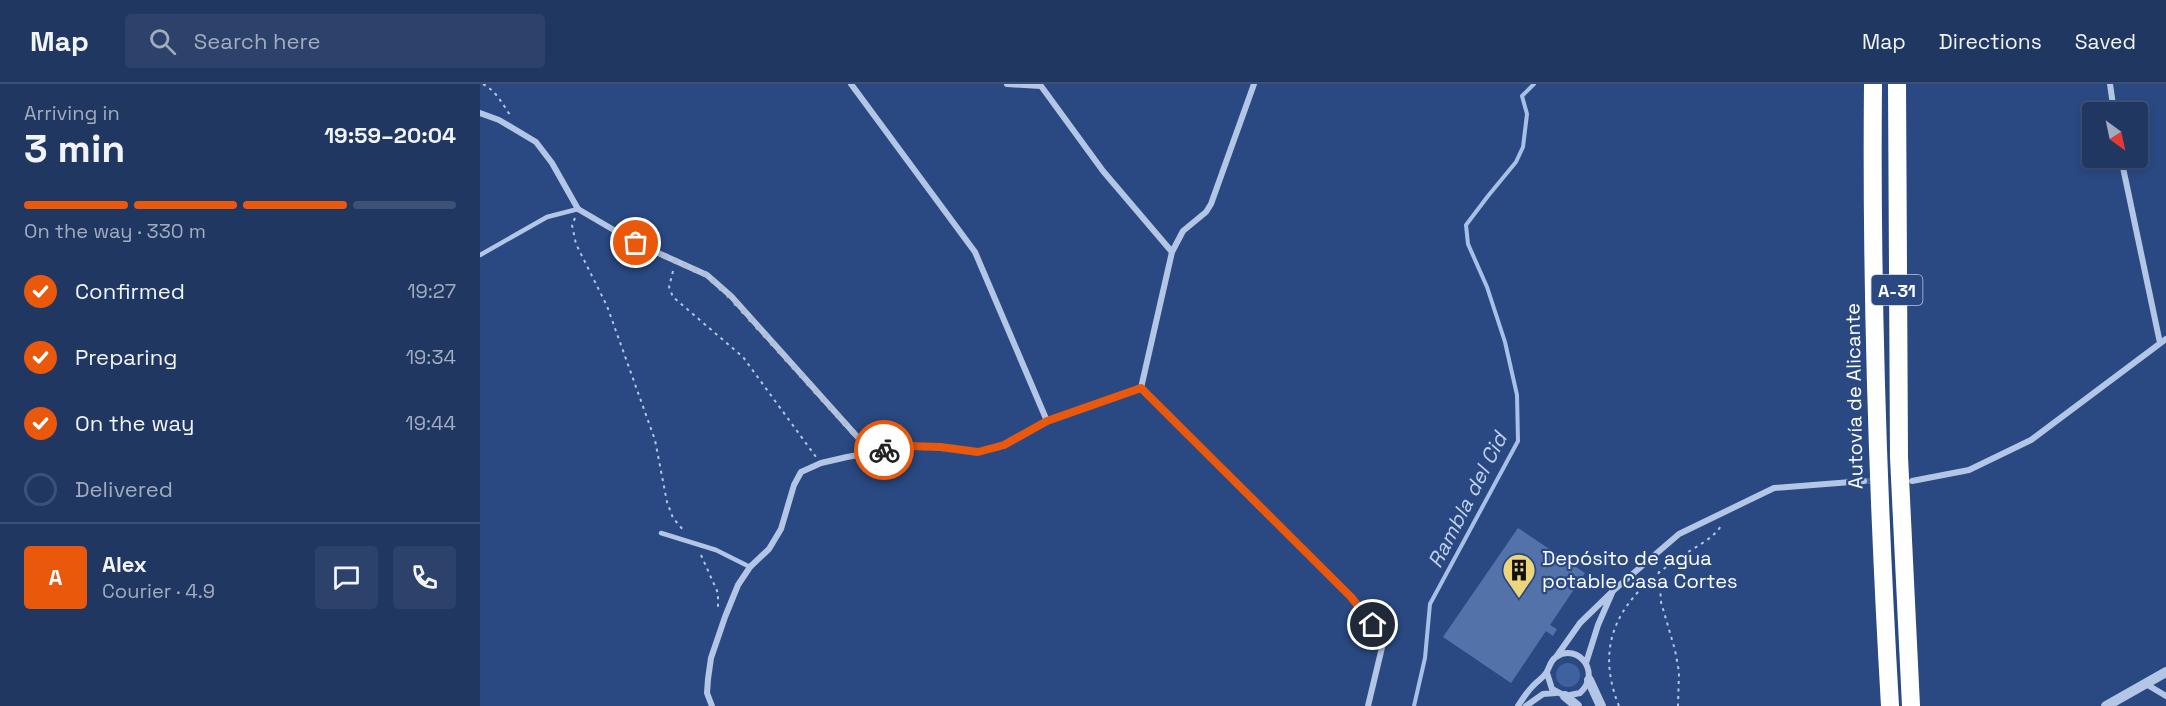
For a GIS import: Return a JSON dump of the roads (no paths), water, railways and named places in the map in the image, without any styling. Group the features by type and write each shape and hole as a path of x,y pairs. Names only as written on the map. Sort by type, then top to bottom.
{"highway":[{"name":"Autovía de Alicante","path":"1874,84 1876,390 1882,569 1890,706"},
{"name":"A-31","path":"1897,84 1899,457 1911,706"},
{"path":"1907,639 1918,662 1922,706"}],"street":[{"path":"851,84 975,252 1047,421"},
{"path":"1007,84 1041,86 1103,171 1172,252"},
{"path":"1141,388 1172,252 1183,231 1206,212 1211,204 1254,84"},
{"path":"2110,84 2113,102"},
{"path":"480,113 522,132 536,142 552,163 578,209 636,243 707,275 730,296 871,452"},
{"path":"1912,481 1969,470 2031,440 2163,341 2123,168"},
{"path":"712,706 707,693 711,658 734,596 750,567 769,549 781,529 794,484 801,472 821,464 908,446 978,452 1004,445 1047,421 1141,388"},
{"path":"1141,388 1351,597 1384,639 1368,706"},
{"path":"1518,706 1531,688 1547,673 1550,664 1580,623 1614,590 1679,534 1774,488 1864,482"},
{"path":"1586,663 1598,625 1614,590"},
{"path":"1556,657 1573,654 1586,663 1589,668 1589,680 1601,706"},
{"path":"2106,706 2166,672"},
{"path":"1547,673 1549,684 1577,706"},
{"path":"1526,706 1543,694 1580,693 1589,680"},
{"path":"2145,684 2166,696"}],"lane":[{"path":"480,255 547,217 578,209"},
{"path":"661,533 716,550 750,567"}],"waterway":[{"name":"Rambla del Cid","path":"1414,706 1425,658 1430,604 1518,441 1517,395 1505,342 1487,287 1468,244 1466,225 1516,162 1523,147 1527,114 1522,96 1534,84"}],"tunnel":[{"path":"1864,481 1900,481"}],"place":[{"name":"Depósito de agua potable Casa Cortes","path":"1519,599"}]}
